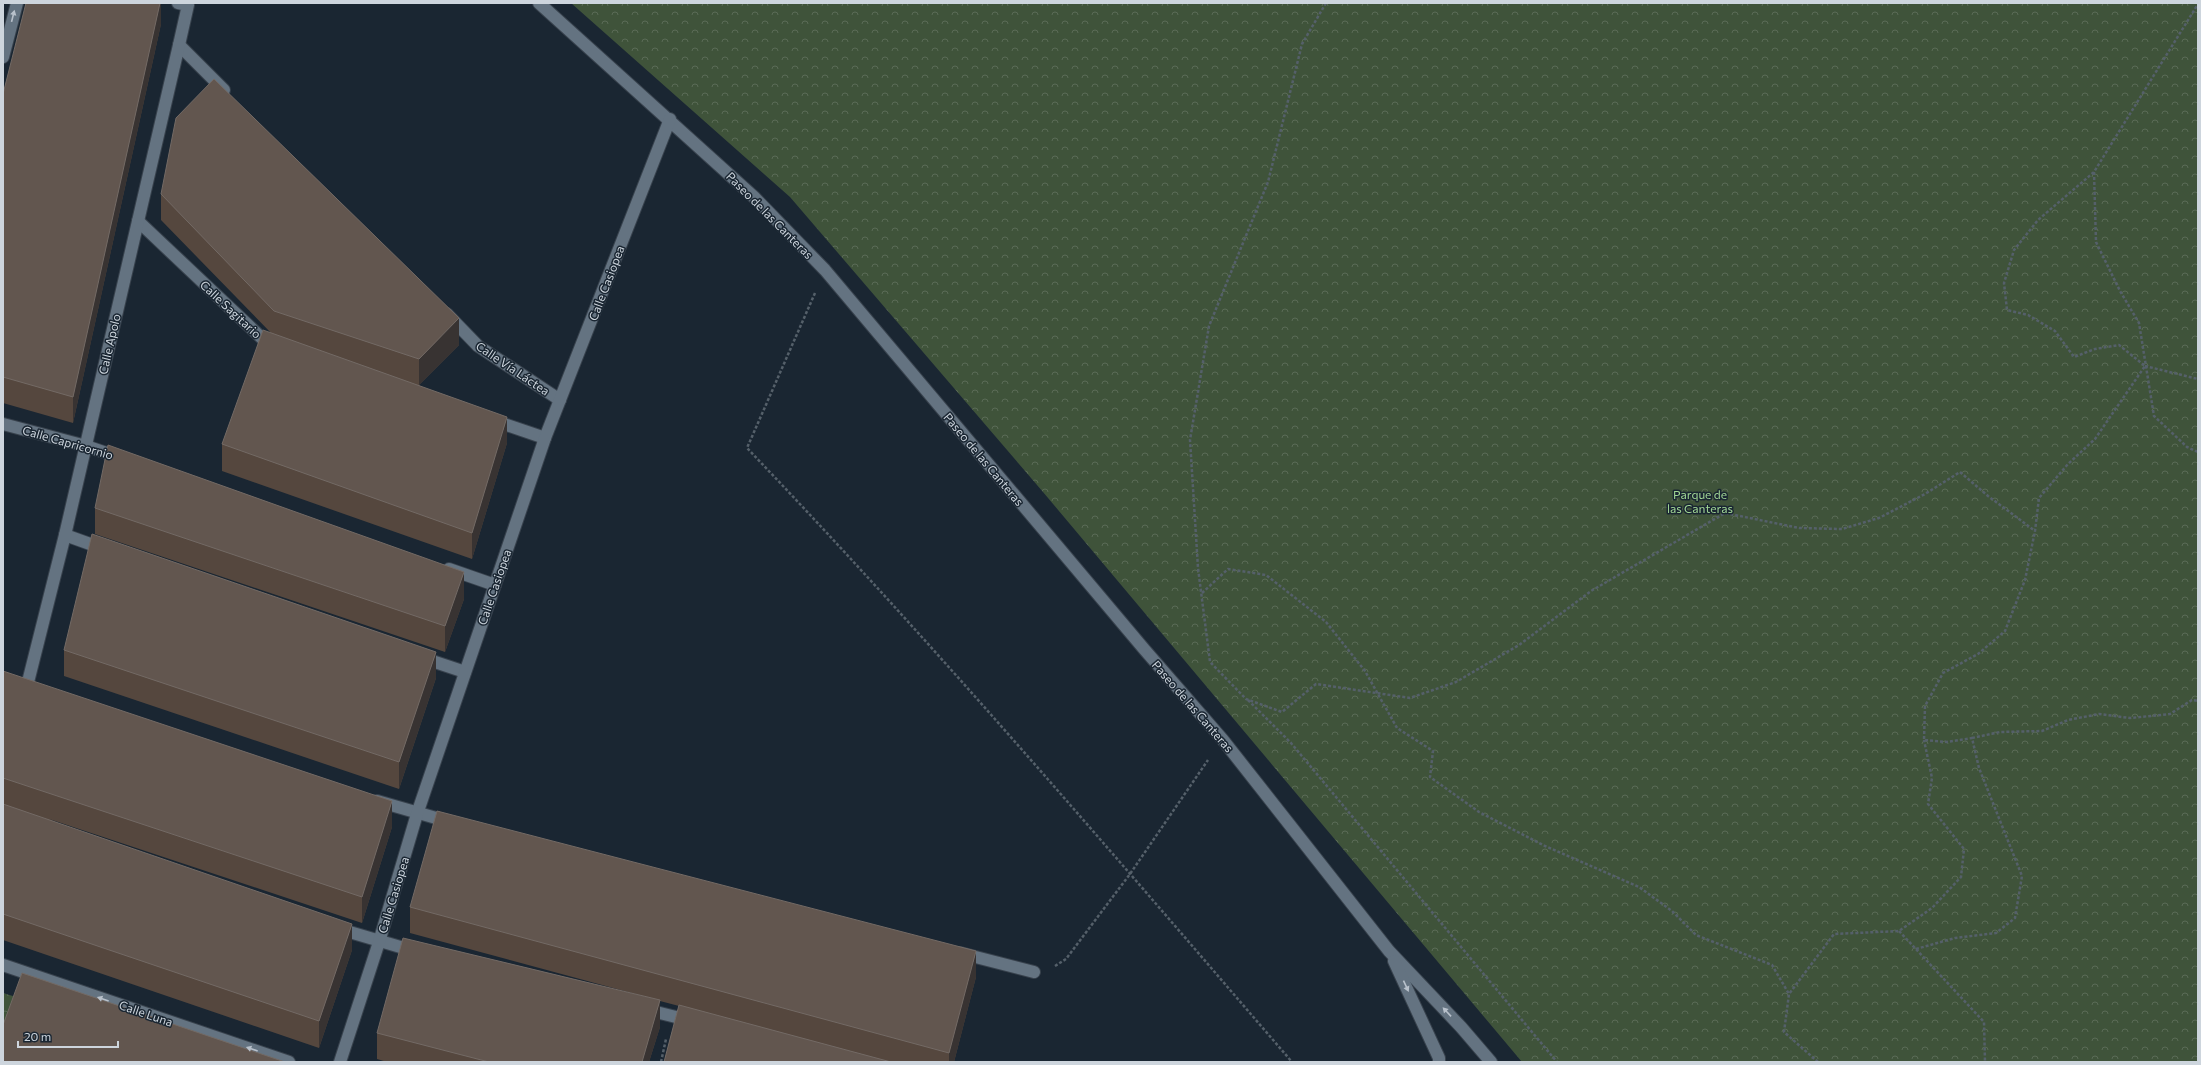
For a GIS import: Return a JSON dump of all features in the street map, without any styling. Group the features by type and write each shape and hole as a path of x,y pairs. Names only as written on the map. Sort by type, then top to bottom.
{"street":[{"path":"3,57 17,3"},
{"name":"Paseo de las Canteras","path":"539,3 670,119 754,197 825,270 1144,649 1223,740 1389,951"},
{"name":"Calle Apolo","path":"28,682 65,536 180,45 183,4"},
{"path":"180,45 230,96"},
{"name":"Calle Casiopea","path":"340,1062 379,942 417,814 545,438 670,119"},
{"name":"Calle Sagitario","path":"138,221 267,343 282,348"},
{"name":"Calle Vía Láctea","path":"438,306 478,346 560,400"},
{"path":"478,415 545,438"},
{"name":"Calle Capricornio","path":"3,424 86,446 130,461"},
{"path":"65,536 118,554"},
{"path":"436,565 495,585"},
{"path":"412,654 465,672"},
{"path":"16,678 43,687"},
{"path":"365,796 417,814 464,826"},
{"path":"327,925 379,942 426,954"},
{"path":"949,950 1034,972"},
{"path":"1389,951 1461,1027 1491,1062"},
{"path":"1389,951 1440,1061"},
{"name":"Calle Luna","path":"3,965 289,1062"},
{"path":"21,984 25,972"},
{"path":"634,1006 702,1024"},
{"path":"1461,1027 1479,1062"}],"path":[{"path":"1326,3 1302,44 1268,182 1209,326 1190,440 1202,593 1210,662 1291,743 1557,1062"},
{"path":"2198,4 2094,172 2038,220 2014,250 2004,283 2007,310 2028,315 2055,331 2074,357 2096,349 2119,345 2145,366 2198,379"},
{"path":"2094,172 2096,242 2120,291 2139,323 2154,416 2187,447 2198,452"},
{"path":"825,270 747,448 836,541 1130,874 1292,1062"},
{"path":"1818,1062 1784,1032 1789,994 1834,934 1899,931 1932,908 1961,877 1964,848 1928,804 1932,778 1924,740 1925,706 1943,673 1978,654 2006,631 2025,580 2035,531 2039,498 2068,464 2096,439 2145,366"},
{"path":"1246,699 1282,712 1316,684 1410,698 1456,682 1519,645 1591,591 1725,513 1799,528 1842,529 1879,518 1925,494 1960,472 1988,496 2035,531"},
{"path":"1202,593 1228,569 1266,575 1326,622 1366,671 1397,728 1433,751 1430,778 1479,812 1545,846 1639,887 1672,911 1696,935 1772,965 1789,994"},
{"path":"1924,740 1947,742 2000,732 2042,731 2068,720 2099,714 2130,718 2170,714 2192,700 2198,701"},
{"path":"1916,949 1955,938 1996,933 2015,918 2022,876 1979,768 1972,738"},
{"path":"1034,972 1052,968 1066,959 1130,874 1223,740"},
{"path":"1899,931 1984,1022 1985,1062"}],"green space":[{"name":"Parque de las Canteras","path":"571,3 2198,3 2198,1062 1522,1062 1043,492 790,197"},
{"path":"3,993 16,997 3,1041"}],"building":[{"path":"26,3 160,3 73,397 3,377 3,94"},
{"path":"214,79 459,318 419,359 274,311 161,194 176,118"},
{"path":"263,330 507,417 472,533 222,444"},
{"path":"108,445 464,572 445,626 95,508"},
{"path":"92,534 436,652 399,762 64,650"},
{"path":"3,671 392,801 362,897 3,778"},
{"path":"3,804 352,924 319,1021 3,914"},
{"path":"437,811 976,951 949,1053 410,907"},
{"path":"403,938 660,1000 642,1062 489,1062 377,1033"},
{"path":"22,973 285,1062 3,1062 3,1025"},
{"path":"679,1005 891,1062 664,1062"}]}
